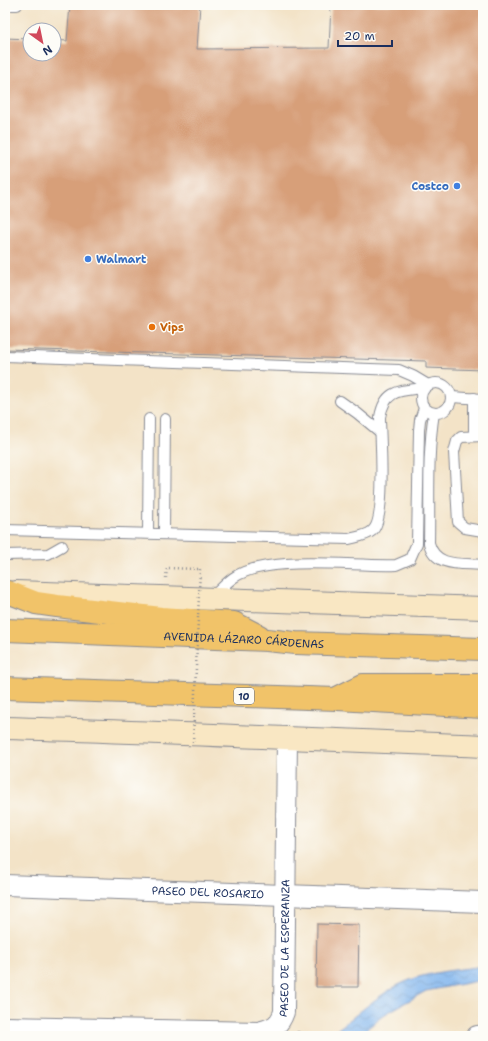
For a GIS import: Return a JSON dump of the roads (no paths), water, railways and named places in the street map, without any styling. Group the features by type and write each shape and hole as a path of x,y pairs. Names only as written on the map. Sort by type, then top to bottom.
{"highway":[{"path":"7,592 36,603 57,606 161,618 234,623 267,640"},
{"name":"AVENIDA LÁZARO CÁRDENAS","path":"5,630 267,640 294,643 483,648"},
{"path":"337,699 363,685 483,685"},
{"name":"10","path":"5,688 337,699 483,707"}],"street":[{"path":"7,592 164,596 211,599 483,608"},
{"path":"5,728 157,732 287,739 483,746"},
{"name":"PASEO DE LA ESPERANZA","path":"5,1027 258,1032 270,1028 280,1022 284,1012 287,739"},
{"name":"PASEO DEL ROSARIO","path":"5,885 483,902"},
{"path":"478,1036 483,1035"}],"lane":[{"path":"9,5 17,5"},
{"path":"5,356 394,370 407,373 426,387"},
{"path":"5,530 349,539 372,531 378,522 381,498 381,408 389,396 399,392 426,387 433,383 442,384 447,388 451,397 448,408 444,411 434,413 424,408"},
{"path":"211,599 233,578 246,571 264,566 289,563 396,565 410,559 417,543 419,430 420,420 424,408 421,397 426,387"},
{"path":"451,397 478,398 479,435 461,437 455,447 457,515 458,522 465,528 483,531"},
{"path":"340,401 380,432"},
{"path":"434,413 430,436 429,466 429,543 431,551 434,556 443,561 483,565"},
{"path":"148,533 149,419"},
{"path":"164,533 165,419"},
{"path":"5,555 48,554 62,546"}],"water":[{"path":"483,966 483,980 426,991 385,1014 358,1036 328,1036 378,998 410,980 446,971"}],"place":[{"name":"Costco","path":"457,186"},
{"name":"Walmart","path":"88,259"},
{"name":"Vips","path":"152,327"}]}
